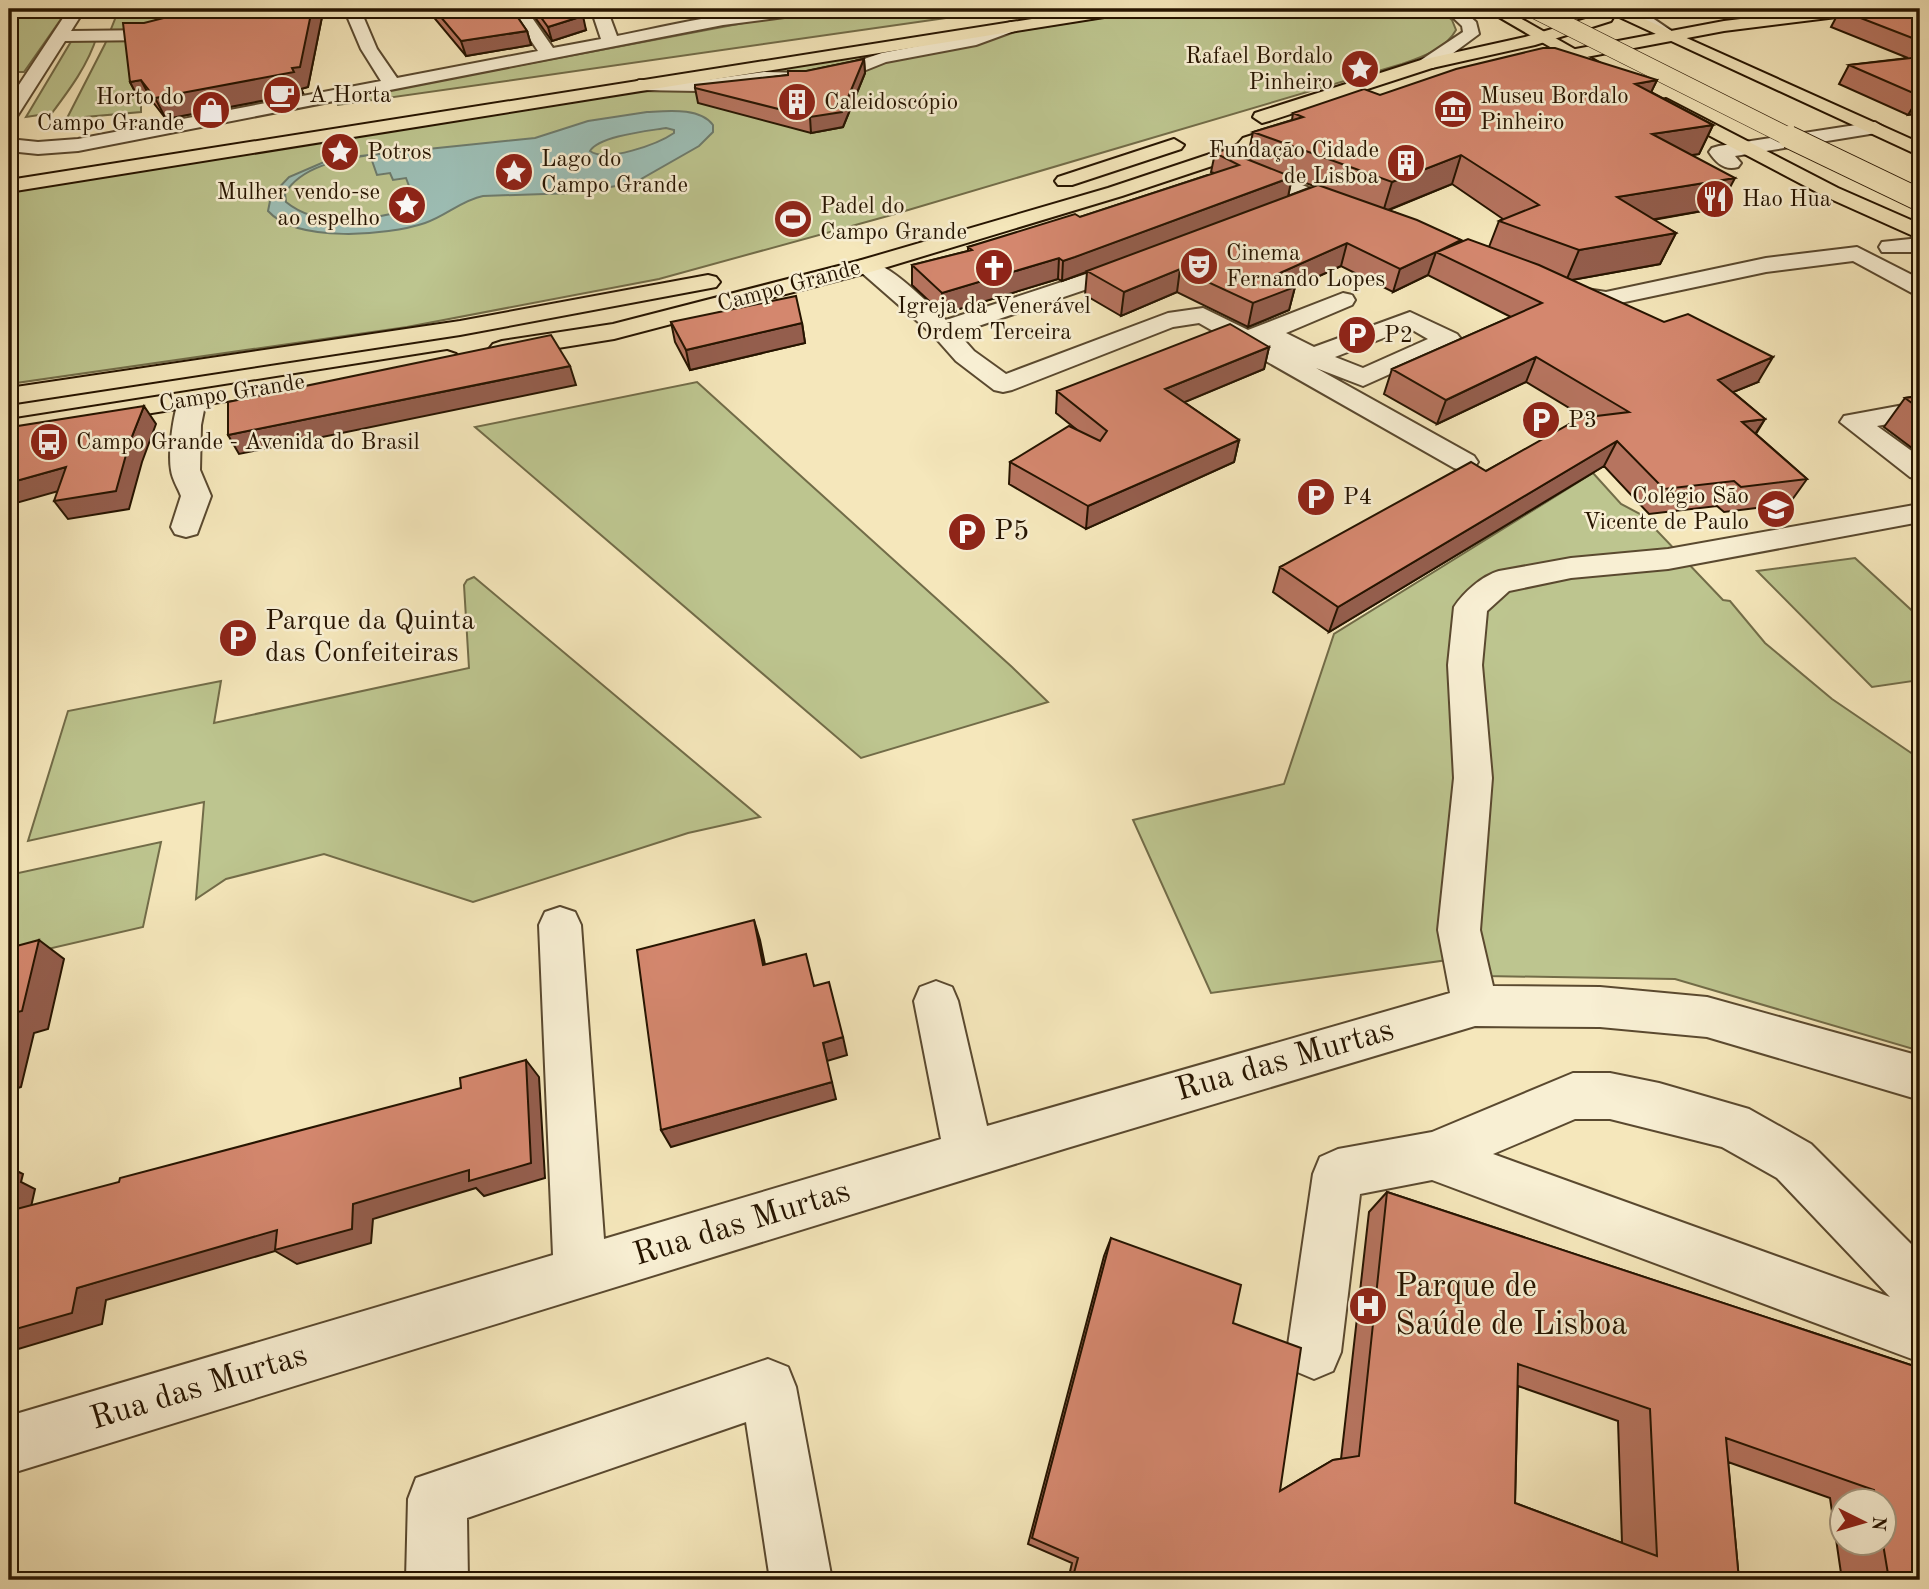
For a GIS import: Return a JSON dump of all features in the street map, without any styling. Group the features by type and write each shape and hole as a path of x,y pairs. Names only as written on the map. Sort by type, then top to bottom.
{"main road":[{"path":"1012,27 1123,9"},
{"path":"1493,9 1746,148 1856,205 1920,232"},
{"path":"1534,9 1673,81 1920,200"},
{"path":"1565,9 1713,83 1896,168"},
{"name":"Campo Grande","path":"1249,132 1427,64 1541,37 1605,18 1605,9"},
{"path":"1610,9 1920,150"},
{"path":"1635,88 1574,68 1511,67 1724,26 1861,9"},
{"path":"1724,26 1719,45 1724,61"},
{"path":"9,186 639,85"},
{"path":"9,174 406,114 552,98"},
{"name":"Campo Grande","path":"1249,132 1326,117"},
{"path":"1091,173 1131,169 1249,132"},
{"name":"Campo Grande","path":"9,428 614,331 866,266 1115,192 1244,149 1249,132"},
{"path":"1038,189 1197,138"},
{"name":"Campo Grande","path":"9,396 460,328 736,275"},
{"path":"349,375 410,357 568,320 684,287"}],"street":[{"path":"9,114 77,9"},
{"path":"250,17 327,9"},
{"path":"352,9 369,49 393,85"},
{"path":"518,9 549,55"},
{"path":"599,9 611,42"},
{"path":"646,20 684,16 681,9"},
{"path":"9,145 38,148 78,145 735,18 807,9"},
{"path":"1427,64 1471,34 1470,25 1452,9"},
{"path":"1629,9 1671,36"},
{"path":"1768,19 1791,14 1798,9"},
{"path":"1768,19 1817,9"},
{"path":"639,85 698,86 764,77 807,78 850,70 882,58 970,41 1012,27"},
{"path":"60,36 154,35"},
{"path":"9,75 32,78"},
{"path":"1670,107 1692,132 1725,158 1746,148 1875,128"},
{"path":"1216,158 1363,216"},
{"path":"1278,211 1304,201"},
{"path":"1890,247 1920,245"},
{"path":"1543,286 1575,296 1606,299 1722,273 1857,254 1920,288"},
{"path":"942,330 1082,285 1154,257"},
{"path":"866,266 893,285 942,330 965,356 1003,384 1168,320 1203,316 1313,357"},
{"path":"1256,336 1343,300"},
{"path":"1256,336 1464,462"},
{"path":"186,527 196,496 185,470 187,425 192,400"},
{"path":"1920,410 1854,422 1920,471"},
{"path":"1475,1006 1458,930 1472,778 1465,665 1471,607 1499,582 1571,568 1668,559 1920,513"},
{"path":"560,925 580,1274"},
{"path":"936,1001 969,1155"},
{"name":"Rua das Murtas","path":"9,1445 969,1155 1475,1006 1600,1007 1707,1017 1920,1078"},
{"path":"1314,1352 1338,1174 1432,1156 1573,1096 1610,1096 1732,1126 1794,1161 1920,1290"},
{"path":"1432,1156 1920,1335"},
{"path":"437,1580 437,1499 768,1387 801,1580"}],"green space":[{"path":"9,9 68,9 24,72 9,72"},
{"path":"119,9 153,9 160,39 141,103 141,112 85,117 79,125 63,126 105,44"},
{"path":"841,9 1009,9 338,105 337,100 754,21"},
{"path":"1158,9 1439,9 1452,20 1456,30 1440,47 1402,64 888,216 659,279 407,327 9,384 9,190"},
{"path":"97,36 84,67 52,113 26,117 72,40"},
{"path":"697,382 1048,702 861,758 475,427"},
{"path":"1593,473 1621,504 1642,515 1723,600 1730,601 1765,643 1832,699 1920,759 1920,1051 1675,979 1485,976 1484,955 1211,993 1133,820 1284,784 1334,634"},
{"path":"1855,558 1920,618 1920,680 1872,687 1757,571"},
{"path":"474,577 760,817 688,833 473,902 324,854 226,879 196,899 204,802 28,841 68,711 221,681 214,723 469,668 464,585"},
{"path":"161,842 143,927 9,958 9,875"}],"water":[{"name":"Lago do Campo Grande","path":"683,111 707,119 713,125 713,132 699,146 634,183 574,193 483,196 409,228 366,233 320,232 299,228 268,211 271,196 289,177 331,159 535,138 588,121 647,112","holes":["666,128 674,130 674,133 632,151 608,155 590,151 613,138","370,155 377,175 390,173 393,180 406,178 415,202 406,204 406,210 360,219 328,219 299,211 286,202 285,193 312,170"]}],"building":[{"path":"208,9 312,9 300,67 292,68 294,72 155,98 141,80 130,82 123,23 144,23 168,17 170,13"},
{"path":"434,9 512,9 527,31 461,41"},
{"path":"535,9 578,9 583,16 548,27"},
{"path":"1920,9 1920,41 1840,10"},
{"path":"1543,48 1555,48 1657,80 1635,84 1713,125 1652,134 1735,178 1617,197 1676,233 1579,250 1499,221 1539,205 1461,155 1392,182 1253,132 1303,117 1293,113 1364,89 1380,95 1456,69"},
{"path":"1920,57 1920,96 1849,65"},
{"path":"864,59 842,112 810,117 695,88 695,85 788,75 788,71 806,71"},
{"path":"1224,150 1292,177 1063,261 1059,258 942,293 912,265 972,250 968,247 1075,214 1080,217 1239,165 1215,153"},
{"path":"1318,185 1417,220 1461,240 1437,252 1468,239 1539,265 1664,322 1688,314 1773,357 1718,380 1765,419 1742,422 1807,479 1741,487 1734,481 1664,489 1617,441 1338,607 1280,567 1471,462 1486,471 1580,418 1629,412 1536,357 1446,400 1392,369 1542,303 1436,252 1400,269 1347,243 1273,276 1295,287 1253,303 1180,269 1124,292 1087,271"},
{"path":"796,296 802,323 686,350 671,322"},
{"path":"1230,324 1269,347 1165,389 1239,440 1088,506 1010,462 1069,426 1100,441 1107,431 1057,391"},
{"path":"551,335 570,366 228,435 228,402"},
{"path":"1920,396 1920,409 1905,398"},
{"path":"144,406 129,444 116,491 54,501 66,467 9,483 9,440 13,440 18,426"},
{"path":"754,920 763,965 806,954 814,986 829,982 843,1037 823,1043 832,1082 661,1130 637,950"},
{"path":"39,940 22,1011 9,1014 9,948"},
{"path":"526,1060 531,1163 469,1181 469,1170 353,1204 352,1229 275,1250 277,1230 77,1288 72,1313 9,1331 9,1211 119,1182 120,1178 461,1088 460,1078"},
{"path":"1387,1192 1920,1368 1920,1580 1889,1580 1885,1558 1898,1558 1898,1488 1868,1488 1726,1438 1739,1580 1072,1580 1078,1558 1032,1538 1111,1238 1241,1285 1233,1323 1301,1348 1280,1491 1333,1460 1359,1456","holes":["1518,1364 1650,1409 1657,1556 1515,1503"]}],"place":[{"name":"Rafael Bordalo Pinheiro","path":"1360,69"},
{"name":"A Horta","path":"282,95"},
{"name":"Caleidoscópio","path":"797,102"},
{"name":"Museu Bordalo Pinheiro","path":"1453,109"},
{"name":"Horto do Campo Grande","path":"211,110"},
{"name":"Potros","path":"340,152"},
{"name":"Fundação Cidade de Lisboa","path":"1406,163"},
{"name":"Lago do Campo Grande","path":"514,172"},
{"name":"Hao Hua","path":"1715,199"},
{"name":"Mulher vendo-se ao espelho","path":"407,205"},
{"name":"Padel do Campo Grande","path":"793,219"},
{"name":"Cinema Fernando Lopes","path":"1199,266"},
{"name":"Igreja da Venerável Ordem Terceira","path":"994,268"},
{"name":"P2","path":"1357,335"},
{"name":"P3","path":"1541,420"},
{"name":"Campo Grande - Avenida do Brasil","path":"49,442"},
{"name":"P4","path":"1316,497"},
{"name":"Colégio São Vicente de Paulo","path":"1776,509"},
{"name":"P5","path":"967,532"},
{"name":"Parque da Quinta das Confeiteiras","path":"238,638"},
{"name":"Parque de Saúde de Lisboa","path":"1368,1306"}]}
